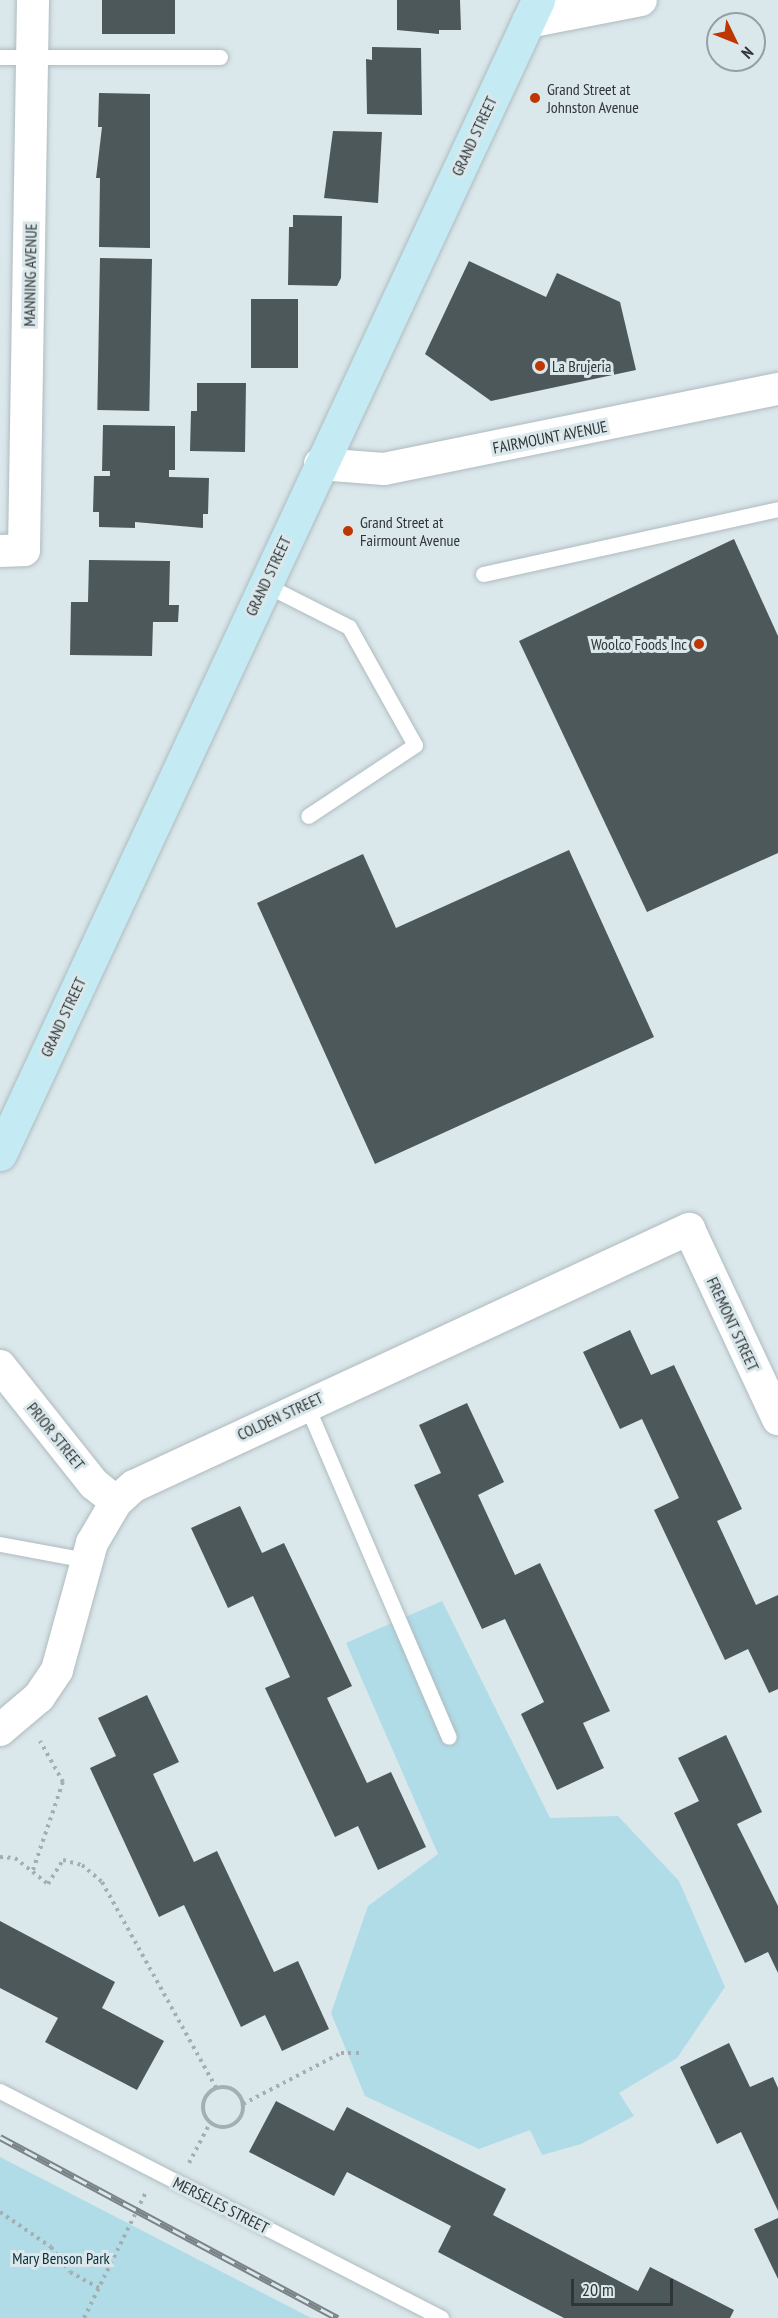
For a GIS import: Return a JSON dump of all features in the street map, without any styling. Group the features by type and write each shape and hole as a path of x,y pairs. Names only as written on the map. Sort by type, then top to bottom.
{"main road":[{"name":"GRAND STREET","path":"0,1154 533,11"}],"street":[{"name":"MANNING AVENUE","path":"12,551 34,57 33,0"},
{"path":"533,11 640,0"},
{"name":"FAIRMOUNT AVENUE","path":"320,464 384,469 778,389"},
{"name":"COLDEN STREET","path":"0,1730 39,1697 57,1670 86,1560 99,1529 116,1502 145,1478 689,1229"},
{"name":"FREMONT STREET","path":"689,1229 778,1419"},
{"name":"PRIOR STREET","path":"0,1366 89,1479 116,1502"}],"lane":[{"path":"0,57 220,57"},
{"path":"483,574 778,509"},
{"path":"264,584 350,627 415,745 308,816"},
{"path":"306,1404 449,1737"},
{"path":"0,1544 86,1560"},
{"name":"MERSELES STREET","path":"0,2091 441,2318"}],"path":[{"path":"33,1870 50,1830 63,1782 40,1741"},
{"path":"0,1857 15,1858 48,1884 63,1860 82,1865 102,1881 216,2088"},
{"path":"243,2104 341,2053 362,2053"},
{"path":"216,2088 237,2092 243,2104 242,2116 233,2125 221,2128 210,2123 203,2103 216,2088"},
{"path":"179,2183 210,2123"},
{"path":"84,2318 156,2172"},
{"path":"0,2212 51,2247 70,2272 99,2288"}],"green space":[{"path":"442,1601 550,1818 618,1816 679,1881 725,1987 677,2058 619,2093 634,2116 581,2144 542,2155 530,2130 479,2149 365,2096 331,2013 368,1906 438,1854 346,1643"},
{"name":"Mary Benson Park","path":"0,2157 311,2318 0,2318"}],"building":[{"path":"102,0 175,0 175,34 102,34"},
{"path":"397,0 460,0 461,30 439,30 439,34 397,30"},
{"path":"372,47 421,48 422,115 367,114 366,59 372,60"},
{"path":"99,93 150,94 150,248 99,247 100,178 96,178 102,127 98,127"},
{"path":"333,131 382,132 378,203 324,198"},
{"path":"293,215 342,216 341,278 337,286 288,285 289,227 293,227"},
{"path":"100,258 152,259 149,411 97,410"},
{"path":"469,261 546,297 557,273 620,302 636,370 491,401 425,354"},
{"path":"251,299 298,299 298,368 251,368"},
{"path":"197,383 246,383 245,452 190,451 191,411 197,411"},
{"path":"103,425 175,426 175,470 169,470 169,477 209,478 208,514 203,514 203,528 135,522 135,528 99,527 99,512 93,512 94,476 110,476 110,471 102,471"},
{"path":"734,539 778,636 778,853 647,912 519,641"},
{"path":"89,560 170,561 169,605 179,605 178,622 153,622 152,656 70,655 71,602 88,602"},
{"path":"569,850 654,1037 375,1164 257,903 363,854 396,928"},
{"path":"630,1330 651,1375 674,1365 742,1509 717,1521 756,1605 778,1595 778,1689 769,1693 748,1649 725,1660 654,1510 679,1498 642,1419 620,1429 583,1352"},
{"path":"467,1403 504,1482 478,1495 515,1575 540,1563 610,1711 583,1723 604,1768 557,1790 521,1714 544,1702 505,1619 482,1629 414,1485 441,1473 419,1425"},
{"path":"240,1506 262,1553 284,1543 352,1686 327,1698 367,1783 391,1772 426,1847 378,1870 358,1826 335,1837 265,1688 290,1677 253,1596 228,1608 191,1528"},
{"path":"147,1695 179,1762 153,1774 194,1862 217,1851 274,1972 298,1961 329,2029 282,2051 265,2015 241,2027 184,1905 159,1917 90,1768 116,1756 98,1718"},
{"path":"726,1735 762,1812 737,1824 778,1906 778,1973 768,1952 745,1963 674,1813 699,1801 678,1758"},
{"path":"0,1921 115,1982 102,2008 164,2041 137,2090 45,2042 58,2018 0,1988"},
{"path":"729,2043 750,2087 773,2077 778,2088 778,2211 741,2132 717,2144 680,2067"},
{"path":"276,2101 334,2131 347,2107 506,2189 493,2215 638,2291 650,2267 734,2310 730,2318 564,2318 438,2252 451,2226 347,2172 334,2196 249,2152"},
{"path":"778,2218 778,2279 754,2229"}],"railway":[{"path":"0,2137 338,2318"}],"place":[{"name":"Grand Street at Johnston Avenue","path":"535,98"},
{"name":"La Brujeria","path":"540,366"},
{"name":"Grand Street at Fairmount Avenue","path":"348,531"},
{"name":"Woolco Foods Inc","path":"699,644"}]}
